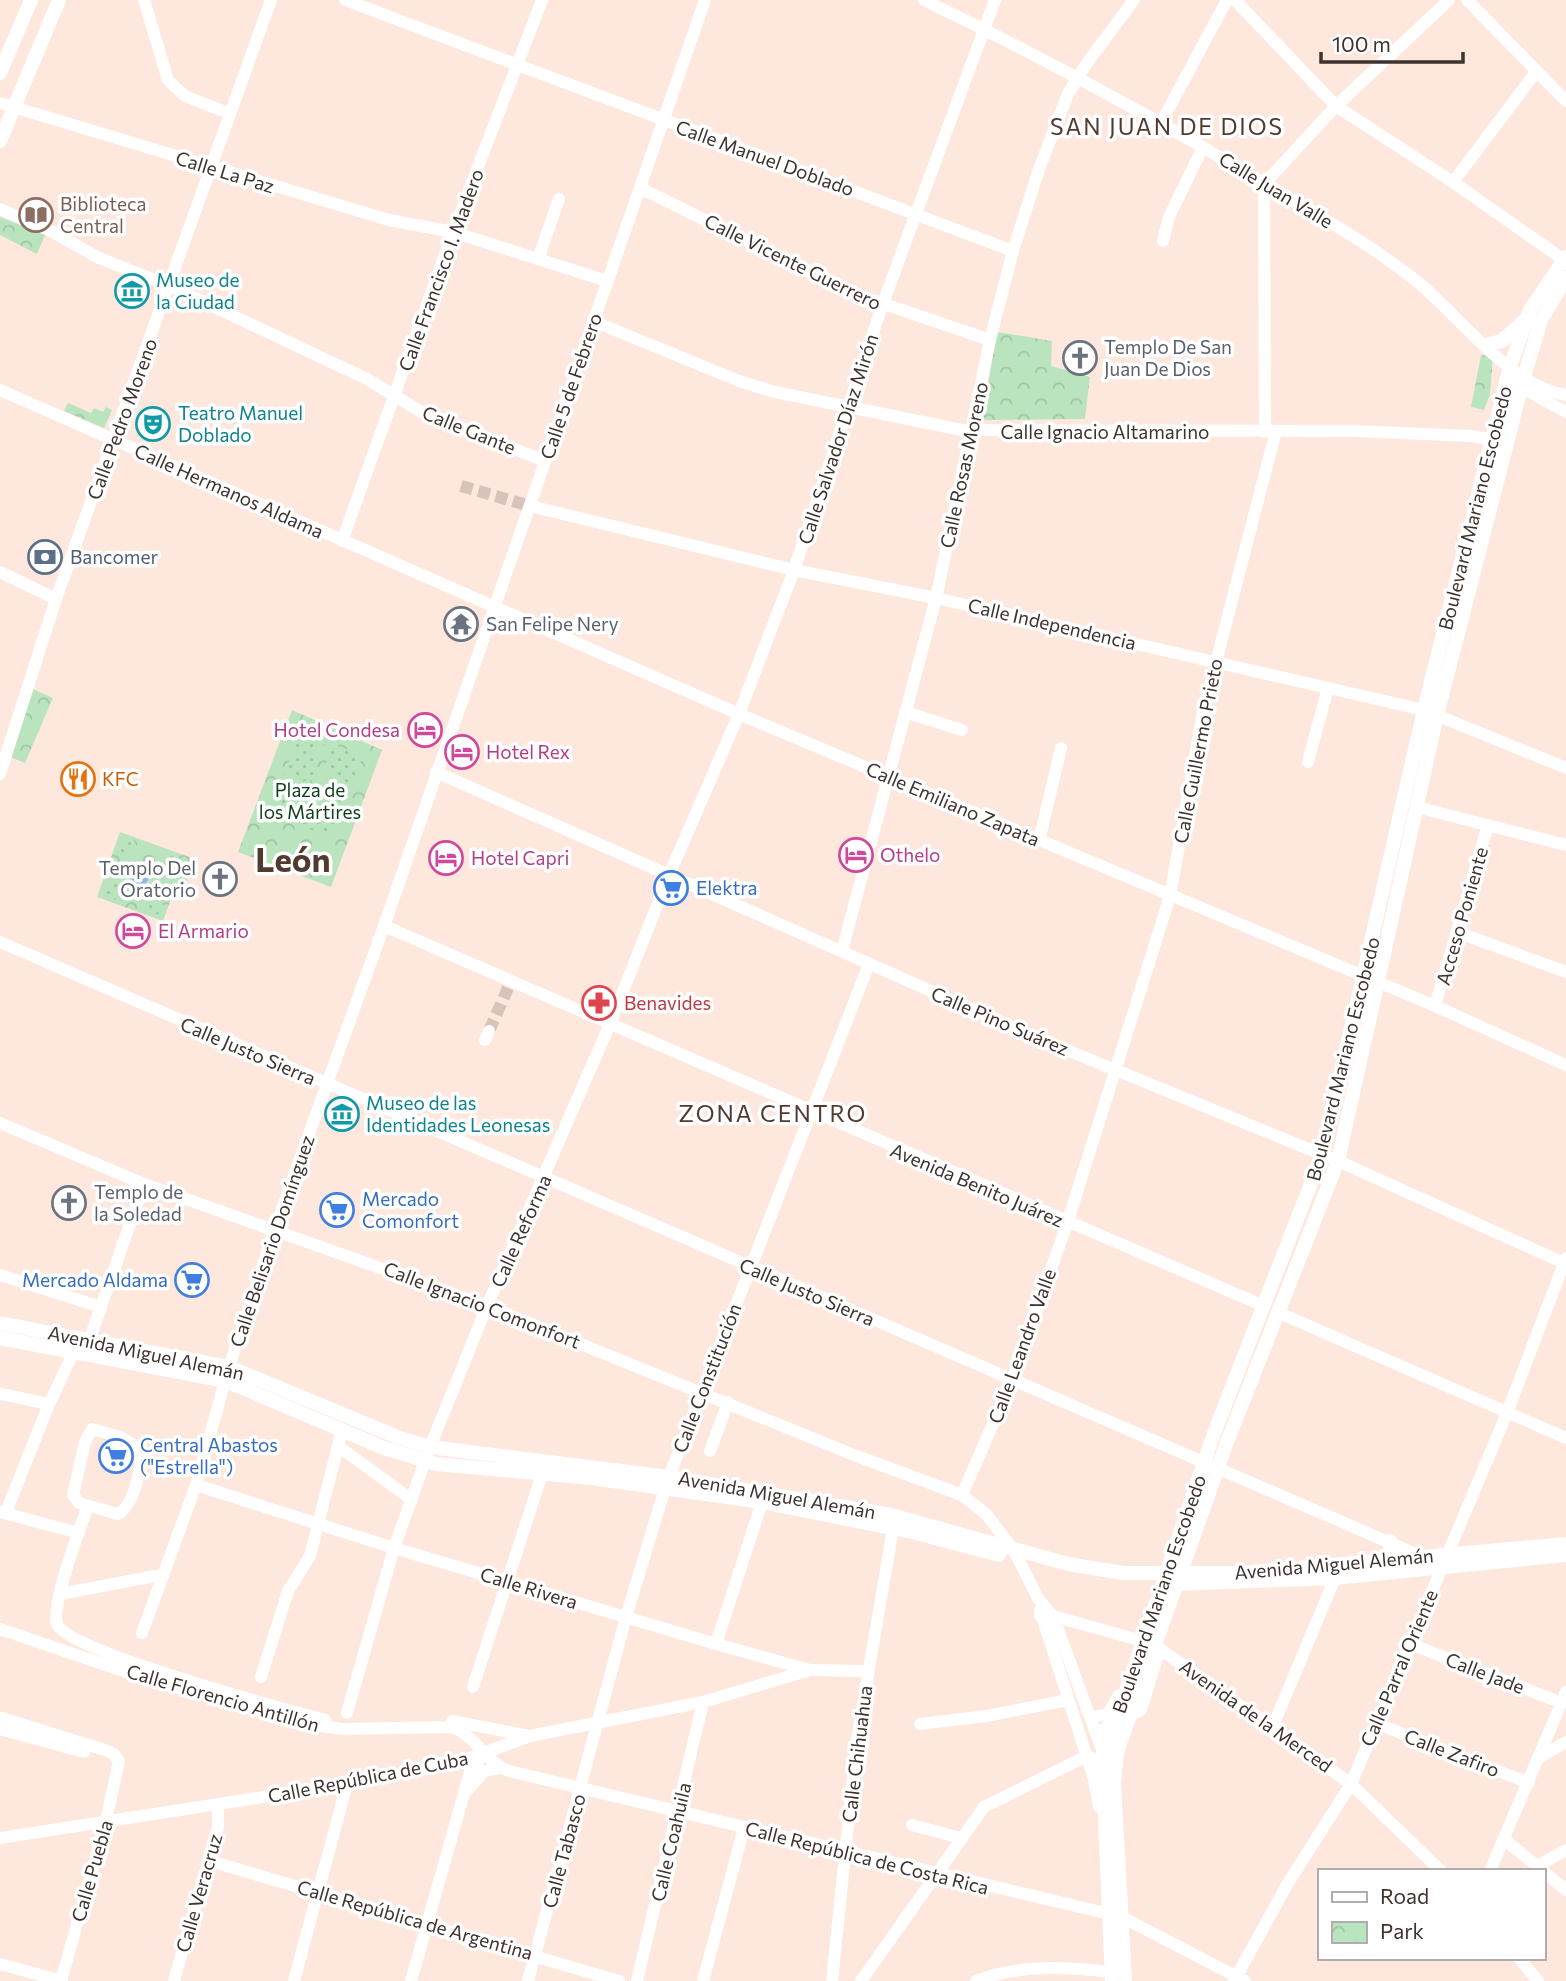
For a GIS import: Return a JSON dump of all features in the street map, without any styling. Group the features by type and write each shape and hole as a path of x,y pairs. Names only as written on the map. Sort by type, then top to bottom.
{"main road":[{"path":"0,73 31,0"},
{"path":"0,141 7,104 60,0"},
{"name":"Boulevard Mariano Escobedo","path":"1125,1981 1110,1885 1104,1759 1322,1155 1431,713 1508,373 1525,320 1565,258"},
{"name":"Boulevard Mariano Escobedo","path":"1267,1312 1338,1161 1380,984 1416,807 1431,713 1541,320 1566,278"},
{"path":"1485,345 1502,341 1525,320"},
{"name":"Avenida Miguel Alemán","path":"0,1323 81,1344 273,1383 400,1438 430,1447 891,1515 1016,1554"},
{"name":"Avenida Miguel Alemán","path":"0,1338 81,1344"},
{"name":"Avenida Miguel Alemán","path":"228,1374 342,1430 426,1461 542,1474 668,1482 1016,1554 1160,1580 1335,1578 1445,1560 1565,1548"},
{"name":"Boulevard Mariano Escobedo","path":"1112,1976 1115,1915 1115,1769 1124,1728 1218,1444"},
{"path":"1384,1561 1390,1552 1391,1541"},
{"name":"Avenida Miguel Alemán","path":"1184,1579 1422,1556 1445,1560"}],"street":[{"path":"144,0 168,80 185,96 228,113"},
{"name":"Calle Pedro Moreno","path":"0,774 3,758 57,600 170,286 228,113 271,0"},
{"name":"Calle Manuel Doblado","path":"345,0 1013,251"},
{"name":"Calle Francisco I. Madero","path":"342,541 453,232 542,0"},
{"name":"Calle 5 de Febrero","path":"436,772 705,0"},
{"name":"Calle Juan Valle","path":"924,0 1078,76 1264,184 1403,270 1485,345 1508,373 1523,382 1566,395"},
{"name":"Calle Salvador Díaz Mirón","path":"670,873 740,714 794,570 882,306 995,0"},
{"name":"Calle Rosas Moreno","path":"842,951 936,598 990,341 1013,251 1043,157 1078,76 1134,0"},
{"path":"1160,123 1227,0"},
{"path":"1235,0 1336,106 1453,181 1565,258"},
{"path":"1264,184 1336,106 1449,0"},
{"path":"1467,0 1566,101"},
{"path":"1453,181 1536,72"},
{"name":"Calle La Paz","path":"7,104 210,168 389,220 453,232 607,281"},
{"path":"1163,241 1169,217 1203,147"},
{"name":"Calle Guillermo Prieto","path":"1115,1069 1170,896 1196,741 1270,431 1264,184"},
{"name":"Calle Vicente Guerrero","path":"640,188 882,306 990,341"},
{"path":"538,259 559,199"},
{"name":"Calle Gante","path":"0,209 47,229 99,258 170,286 367,379 423,412 545,461"},
{"name":"Calle Ignacio Altamarino","path":"593,321 739,381 849,408 972,431 1355,431 1493,439 1508,443"},
{"path":"1523,382 1565,410"},
{"name":"Calle Hermanos Aldama","path":"0,390 342,541"},
{"name":"Calle Independencia","path":"530,506 794,570 936,598 1431,713 1566,768"},
{"name":"Calle Emiliano Zapata","path":"342,541 1038,841 1365,976 1566,1065"},
{"path":"0,572 57,600"},
{"path":"1308,761 1328,688"},
{"path":"905,712 962,730"},
{"path":"1038,841 1060,748"},
{"name":"Calle Pino Suárez","path":"436,772 670,873 869,964 1338,1161 1565,1261"},
{"name":"Calle Belisario Domínguez","path":"142,1633 196,1485 274,1231 384,926 436,772"},
{"path":"1416,807 1566,845"},
{"name":"Acceso Poniente","path":"1435,1006 1488,825"},
{"name":"Calle Reforma","path":"346,1713 394,1548 430,1447 487,1306 545,1179 610,1024 670,873"},
{"name":"Avenida Benito Juárez","path":"384,926 509,985 610,1024 1267,1312 1566,1438"},
{"path":"1457,932 1566,972"},
{"name":"Calle Justo Sierra","path":"0,943 1422,1556"},
{"name":"Calle Constitución","path":"598,1721 626,1617 668,1482 869,964"},
{"name":"Calle Leandro Valle","path":"962,1495 1012,1380 1067,1224 1115,1069"},
{"name":"Calle Ignacio Comonfort","path":"0,1123 144,1184 487,1306 702,1391 854,1455 962,1495"},
{"path":"79,1533 3,1512 49,1404 101,1307 144,1184"},
{"name":"Calle Parral Oriente","path":"1239,1979 1288,1883 1351,1784 1408,1643 1507,1413 1565,1261"},
{"path":"0,1275 101,1307"},
{"path":"1090,1717 1104,1717 1114,1707 1201,1460 1218,1444 1269,1353 1267,1312"},
{"path":"0,1394 49,1404"},
{"path":"710,1451 728,1402"},
{"path":"100,1429 137,1445 140,1464 127,1507 118,1514 88,1506 75,1500 73,1495 90,1432 100,1429"},
{"path":"261,1677 288,1591 307,1564 342,1430"},
{"path":"1096,1733 1141,1710 1222,1469 1218,1444"},
{"path":"338,1446 412,1500"},
{"path":"473,1687 542,1474"},
{"name":"Calle Rivera","path":"196,1485 394,1548 716,1644 810,1670 867,1671"},
{"path":"962,1495 986,1514 1016,1554 1090,1717 1114,1784"},
{"path":"716,1644 762,1502"},
{"name":"Calle Florencio Antillón","path":"88,1506 60,1594 56,1621 64,1634 132,1663 330,1721 453,1721 530,1736"},
{"name":"Calle Chihuahua","path":"832,1981 867,1671 893,1529"},
{"path":"60,1594 161,1575"},
{"path":"1273,1726 1335,1578"},
{"path":"1046,1616 1068,1700 1087,1756 1101,1817 1115,1915"},
{"name":"Avenida de la Merced","path":"1046,1616 1139,1640 1160,1649 1273,1726 1351,1784 1439,1869"},
{"name":"Calle Florencio Antillón","path":"0,1629 129,1672 315,1726 451,1727 466,1734 483,1754"},
{"name":"Calle Jade","path":"1408,1643 1564,1698"},
{"name":"Calle República de Cuba","path":"0,1838 347,1784 456,1763 530,1736 703,1703 810,1670"},
{"path":"1491,1869 1564,1698"},
{"path":"920,1724 972,1718 1068,1700"},
{"name":"Calle Coahuila","path":"637,1981 703,1703"},
{"name":"Calle Tabasco","path":"528,1981 598,1721"},
{"name":"Calle Puebla","path":"0,1723 105,1750 114,1754 119,1761 106,1822 61,1981"},
{"name":"Calle Zafiro","path":"1376,1723 1529,1783"},
{"path":"1541,1757 1566,1742"},
{"path":"411,1981 470,1772 483,1754"},
{"name":"Calle República de Costa Rica","path":"483,1754 501,1768 936,1875 1115,1915 1239,1979"},
{"path":"861,1981 984,1807 1087,1756 1100,1761 1114,1784"},
{"path":"467,1790 484,1771 501,1768"},
{"path":"295,1981 347,1784"},
{"name":"Calle Veracruz","path":"174,1981 210,1861 219,1821 218,1804"},
{"path":"912,1825 961,1838"},
{"path":"703,1981 744,1828"},
{"path":"1504,1839 1542,1869"},
{"path":"1539,1866 1566,1850"},
{"name":"Calle República de Argentina","path":"210,1861 619,1981"},
{"path":"1545,1871 1566,1890"},
{"path":"1521,1960 1538,1981"},
{"path":"0,1964 61,1981"},
{"path":"976,1981 989,1976 1044,1968 1112,1976"}],"green space":[{"path":"0,217 45,235 37,254 0,235"},
{"path":"997,332 1052,341 1051,366 1090,377 1085,419 982,420"},
{"path":"1481,355 1493,356 1490,394 1484,410 1471,407"},
{"path":"68,403 91,413 94,408 103,412 106,407 112,410 104,428 64,411"},
{"path":"33,689 53,698 25,763 8,756"},
{"name":"Plaza de los Mártires","path":"292,710 382,750 331,887 238,852"},
{"path":"300,732 326,742 324,747 316,745 311,758 319,761 313,780 304,781 297,787 282,781"},
{"path":"333,744 363,755 346,804 326,797 336,771 325,767"},
{"path":"280,786 294,791 294,801 270,814"},
{"path":"324,804 343,811 336,831 326,835 280,818 298,808 305,812 315,812"},
{"path":"120,832 195,859 185,887 176,885 163,921 97,897"},
{"path":"127,837 133,840 136,846 133,852 127,855 121,852 118,846 121,840"},
{"path":"169,853 175,856 178,862 175,868 169,871 163,868 160,862 163,856"},
{"path":"112,882 118,885 121,891 118,897 112,900 106,897 103,891 106,885"},
{"path":"154,897 160,900 163,906 160,912 154,915 148,912 145,906 148,900"}],"water":[{"path":"136,867 144,867 149,876 147,883 136,885 131,880 131,872"}],"tunnel":[{"path":"461,486 530,506"},
{"path":"489,1031 508,988"}],"place":[{"name":"Biblioteca Central","path":"36,215"},
{"name":"Museo de la Ciudad","path":"132,291"},
{"name":"Templo De San Juan De Dios","path":"1080,358"},
{"name":"Teatro Manuel Doblado","path":"153,424"},
{"name":"Bancomer","path":"45,557"},
{"name":"San Felipe Nery","path":"461,624"},
{"name":"Hotel Condesa","path":"425,730"},
{"name":"Hotel Rex","path":"462,752"},
{"name":"KFC","path":"78,779"},
{"name":"Othelo","path":"856,855"},
{"name":"Hotel Capri","path":"446,858"},
{"name":"Templo Del Oratorio","path":"220,879"},
{"name":"Elektra","path":"671,888"},
{"name":"El Armario","path":"133,931"},
{"name":"Benavides","path":"599,1003"},
{"name":"Museo de las Identidades Leonesas","path":"342,1114"},
{"name":"Templo de la Soledad","path":"69,1203"},
{"name":"Mercado Comonfort","path":"337,1210"},
{"name":"Mercado Aldama","path":"192,1280"},
{"name":"Central Abastos (\"Estrella\")","path":"116,1456"}],"district":[{"name":"SAN JUAN DE DIOS","path":"1167,127"},
{"name":"León","path":"293,860"},
{"name":"ZONA CENTRO","path":"773,1114"}]}
